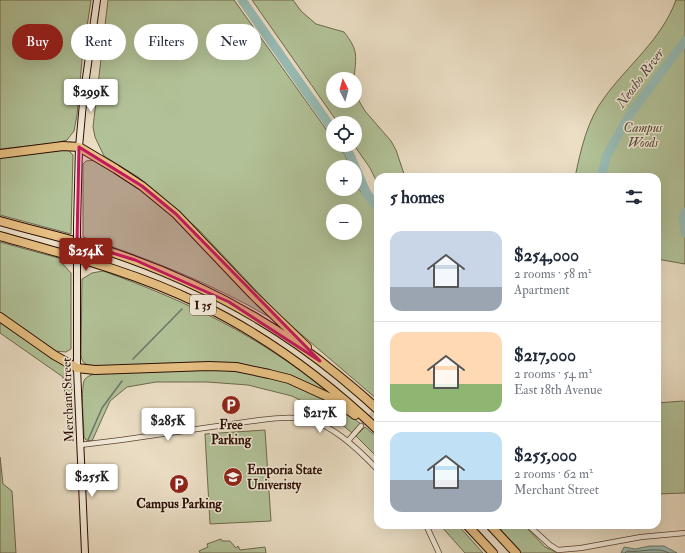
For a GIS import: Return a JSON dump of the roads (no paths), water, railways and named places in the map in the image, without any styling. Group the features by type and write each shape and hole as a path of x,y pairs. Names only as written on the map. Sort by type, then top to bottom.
{"highway":[{"path":"0,154 62,146 79,146 142,186 176,214 320,361"},
{"name":"I 35","path":"0,221 135,260 230,302 288,338 320,361 374,406"},
{"name":"I 35","path":"0,236 98,263 150,282 198,303 254,334 293,360 329,386 374,426"},
{"path":"0,317 77,368 95,370 209,366 236,368 269,374 289,379 334,400 374,427"},
{"path":"471,529 493,553"},
{"path":"494,529 516,553"}],"main road":[{"name":"Merchant Street","path":"85,553 77,368 77,225 79,146 84,92 97,0"}],"street":[{"path":"80,445 211,426 282,418 312,421 322,425 348,441 374,466"},
{"path":"348,441 361,426"},
{"path":"428,529 439,553"},
{"path":"533,529 558,550 581,548 641,537 685,533"}],"water":[{"path":"650,546 664,546 677,553 621,553 624,547 635,549"}],"waterway":[{"name":"Neosho River","path":"242,0 326,120"},
{"name":"Neosho River","path":"602,173 607,155 630,114 685,41"},
{"name":"Neosho River","path":"348,152 366,192 374,203"},
{"name":"Neosho River","path":"685,212 683,218 685,233"},
{"path":"133,359 182,309"},
{"path":"88,440 102,408 122,381"}],"tunnel":[{"path":"361,426 374,412"}],"place":[{"name":"Free Parking","path":"231,405"},
{"name":"Emporia State Univeristy","path":"233,477"},
{"name":"Campus Parking","path":"179,484"}],"park label":[{"name":"Campus Woods","path":"643,136"}]}
